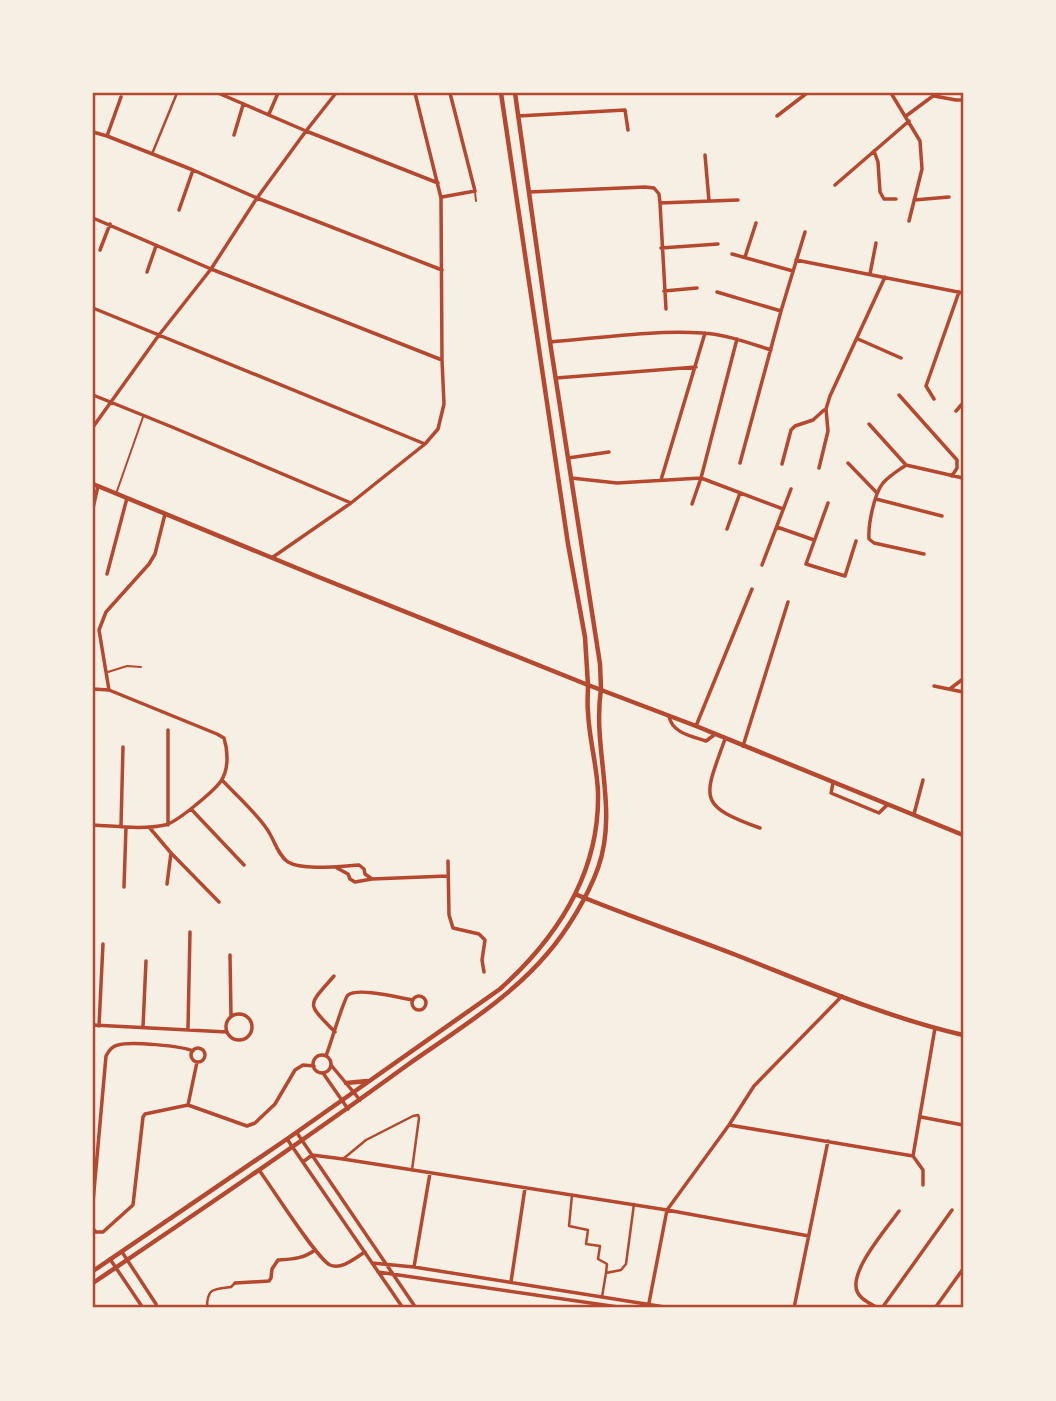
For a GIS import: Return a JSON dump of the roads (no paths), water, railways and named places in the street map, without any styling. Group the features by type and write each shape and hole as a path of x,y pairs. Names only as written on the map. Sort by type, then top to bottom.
{"main road":[{"path":"93,1271 297,1133 500,989 522,969 558,925 585,874 595,840 597,805 595,759 588,713 585,637 568,544 501,93"},
{"path":"93,1283 348,1109 505,995 547,954 566,929 597,870 607,828 599,729 600,664 515,93"},
{"path":"96,485 963,835"},
{"path":"575,894 842,996 963,1035"},
{"path":"558,925 566,929"},
{"path":"346,1083 368,1082"}],"street":[{"path":"152,153 177,93"},
{"path":"218,93 438,183"},
{"path":"269,114 278,93"},
{"path":"93,426 211,269 257,198 306,131 337,93"},
{"path":"274,557 351,503 425,444 438,429 444,404 442,198 415,93"},
{"path":"442,198 475,191 450,93"},
{"path":"777,116 807,93"},
{"path":"891,93 920,141 922,169 909,221"},
{"path":"835,185 935,94 963,100"},
{"path":"107,136 121,97"},
{"path":"234,135 243,105"},
{"path":"518,116 625,110 628,130"},
{"path":"93,132 152,153 257,198 442,270"},
{"path":"874,151 878,162 881,196 884,199 896,199"},
{"path":"705,155 709,201"},
{"path":"179,210 193,170"},
{"path":"529,192 654,188 659,194 660,203 666,309"},
{"path":"914,200 949,197"},
{"path":"660,203 738,200"},
{"path":"93,218 211,269 442,360"},
{"path":"745,257 756,223"},
{"path":"100,250 110,224"},
{"path":"740,463 805,232"},
{"path":"870,274 876,243"},
{"path":"662,248 718,244"},
{"path":"147,272 156,246"},
{"path":"732,254 793,271"},
{"path":"796,260 961,292 926,386 934,399"},
{"path":"818,468 828,431 826,409 830,396 886,277"},
{"path":"664,292 697,288"},
{"path":"717,292 781,311"},
{"path":"93,308 425,444"},
{"path":"661,480 705,332"},
{"path":"550,342 705,332 771,350"},
{"path":"692,504 737,339"},
{"path":"858,339 901,358"},
{"path":"556,379 696,367"},
{"path":"93,395 351,503"},
{"path":"900,395 957,460 957,468 952,476"},
{"path":"956,411 963,403"},
{"path":"782,464 794,426 813,420 826,409"},
{"path":"869,424 906,465 963,478"},
{"path":"568,457 608,453"},
{"path":"848,463 877,496 942,516"},
{"path":"906,465 884,482 877,496 869,539 874,543 924,554"},
{"path":"571,478 617,483 701,478 783,509"},
{"path":"93,508 96,485"},
{"path":"762,565 791,489"},
{"path":"727,529 740,493"},
{"path":"107,574 127,498"},
{"path":"828,503 806,564 845,576 856,541"},
{"path":"109,690 99,630 106,612 155,554 165,514"},
{"path":"776,527 815,541"},
{"path":"696,726 752,589"},
{"path":"743,746 788,602"},
{"path":"950,689 963,680"},
{"path":"934,686 963,692"},
{"path":"93,689 109,690 217,734 224,738 227,750 222,780 178,820 168,825 149,827 93,825"},
{"path":"669,716 671,725 678,731 706,741 714,735"},
{"path":"168,730 168,825"},
{"path":"725,739 710,780 709,793 716,807 722,812 760,828"},
{"path":"123,747 124,887"},
{"path":"222,780 268,830 282,857 289,863 337,867 356,865 362,867 372,880"},
{"path":"914,814 923,780"},
{"path":"833,783 831,793 879,813 887,805"},
{"path":"191,809 244,865"},
{"path":"149,827 219,902"},
{"path":"167,884 172,853"},
{"path":"448,861 449,915 453,928 479,934 485,940 482,960 484,972"},
{"path":"337,867 348,874 352,881 447,876"},
{"path":"348,874 351,867"},
{"path":"360,881 365,874"},
{"path":"188,1029 190,932"},
{"path":"99,1026 103,944"},
{"path":"230,955 231,1017"},
{"path":"143,1027 146,961"},
{"path":"334,976 314,1000 313,1005 314,1010 335,1032"},
{"path":"326,1056 344,1001 349,994 358,992 413,1000"},
{"path":"649,1306 667,1210 754,1086 842,996"},
{"path":"239,1014 247,1017 251,1023 251,1032 245,1039 237,1040 227,1032 226,1024 231,1017 239,1014"},
{"path":"93,1025 227,1032"},
{"path":"923,1185 923,1170 913,1156 935,1028"},
{"path":"93,1202 106,1056 115,1045 126,1044 183,1047 193,1051 199,1048 205,1051 202,1062 192,1058 193,1051"},
{"path":"348,1109 323,1073 317,1071 314,1066 318,1056 326,1056 330,1060 331,1065 360,1100"},
{"path":"188,1105 197,1062"},
{"path":"93,1229 96,1232 103,1231 133,1205 143,1117 148,1113 188,1105 247,1126 255,1123 275,1104 295,1070 303,1065 314,1066"},
{"path":"323,1073 331,1065"},
{"path":"343,1159 366,1140 413,1115 418,1115 412,1170"},
{"path":"919,1117 963,1125"},
{"path":"729,1125 913,1156"},
{"path":"297,1133 416,1308"},
{"path":"288,1139 403,1308"},
{"path":"794,1308 828,1141"},
{"path":"303,1162 312,1155 343,1159 667,1210 809,1236"},
{"path":"259,1170 315,1250 329,1265 342,1266 365,1252"},
{"path":"414,1267 430,1173"},
{"path":"510,1290 525,1188"},
{"path":"572,1195 569,1226 588,1230 586,1244 600,1246 598,1259 607,1265 602,1297"},
{"path":"606,1273 621,1270 625,1264 634,1205"},
{"path":"899,1211 860,1267 856,1282 857,1292 862,1298 880,1308 952,1210"},
{"path":"207,1308 208,1296 215,1289 231,1287 235,1283 269,1280 278,1260 300,1258 315,1250"},
{"path":"122,1251 156,1308"},
{"path":"110,1259 142,1308"},
{"path":"372,1263 414,1267 671,1308"},
{"path":"935,1308 963,1269"},
{"path":"378,1272 625,1308"}],"lane":[{"path":"475,191 476,201"},
{"path":"116,493 143,416"},
{"path":"106,673 127,666 141,667"}]}
